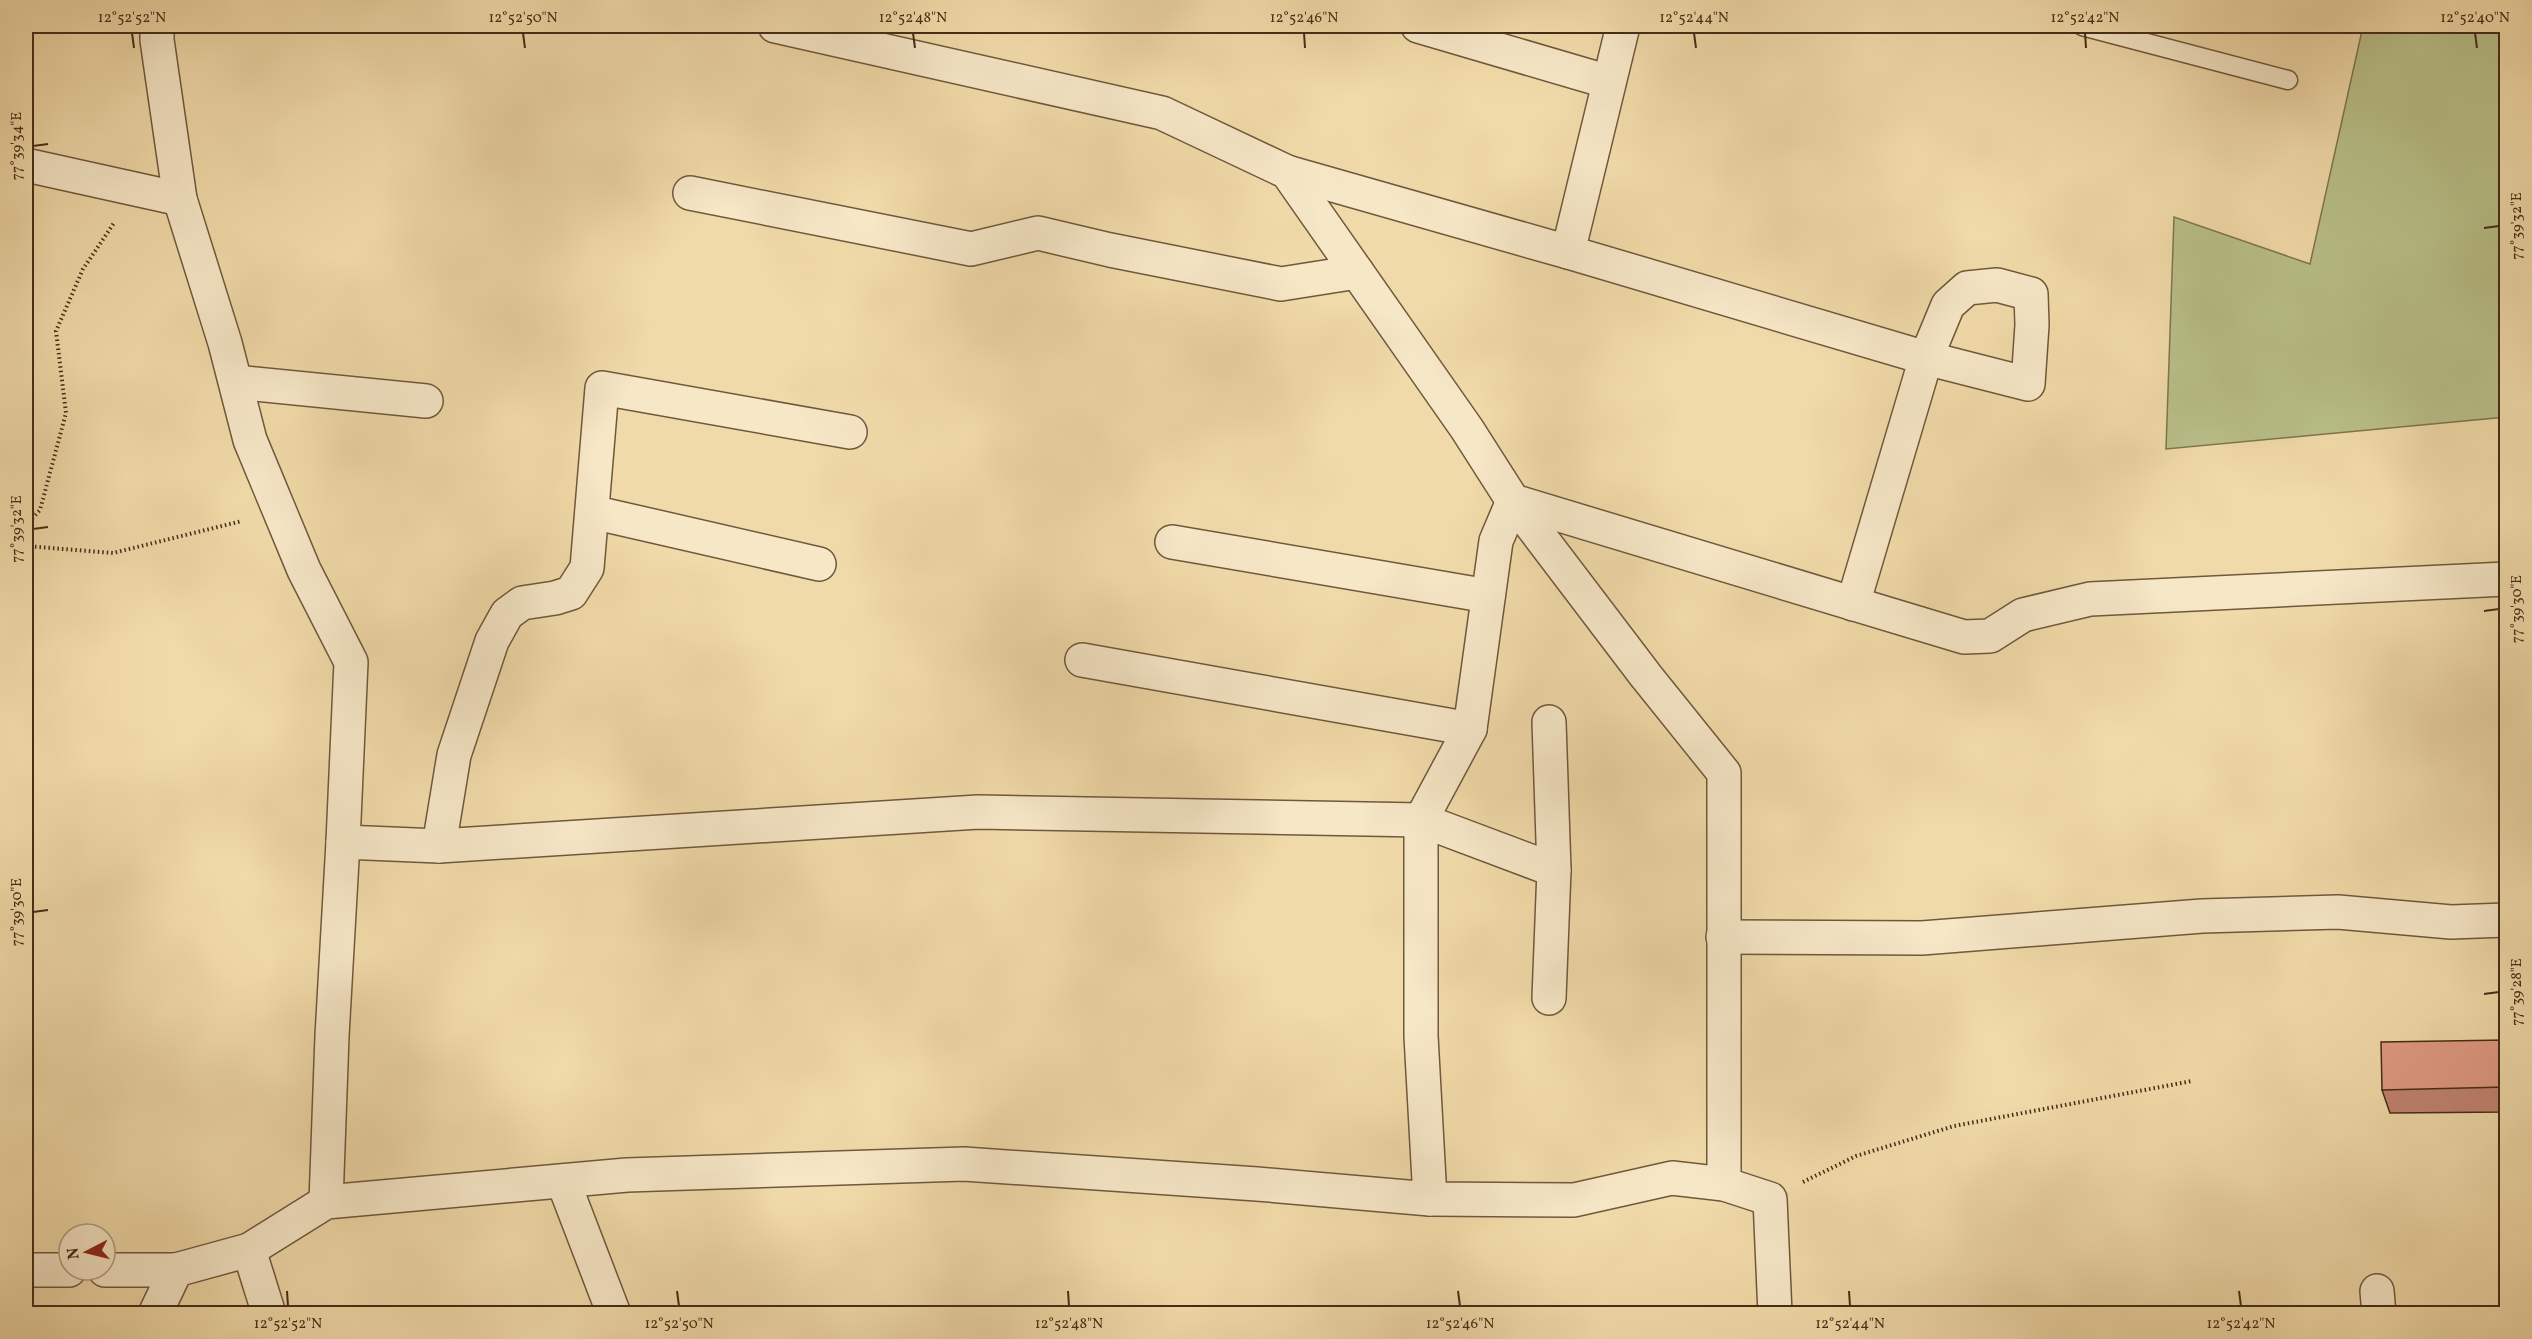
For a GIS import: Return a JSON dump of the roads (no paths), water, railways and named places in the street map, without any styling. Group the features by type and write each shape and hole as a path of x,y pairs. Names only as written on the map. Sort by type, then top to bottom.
{"street":[{"path":"157,26 157,40 180,199 236,382 250,440 304,570 351,662 326,1202"},
{"path":"775,26 1162,113 1287,172 1926,358 1853,604"},
{"path":"1418,26 1609,82"},
{"path":"1568,252 1623,26"},
{"path":"26,165 180,199"},
{"path":"1287,172 1467,429 1512,501 1646,676 1724,773 1724,1184"},
{"path":"690,193 971,249 1038,233 1110,250 1281,284 1357,272"},
{"path":"236,382 426,401"},
{"path":"439,846 454,755 492,641 507,614 522,603 571,593 587,568 602,388 850,432"},
{"path":"1430,1199 1421,1036 1421,820 1470,729 1496,541 1512,501"},
{"path":"1512,501 1964,637 1990,636 2023,615 2090,599 2506,579"},
{"path":"592,512 819,564"},
{"path":"1172,543 1488,596"},
{"path":"1082,660 1470,729"},
{"path":"1549,722 1554,870 1549,998"},
{"path":"343,842 439,846 978,812 1421,820 1554,870"},
{"path":"1723,937 1922,938 2202,916 2338,912 2451,922 2506,920"},
{"path":"117,1270 176,1270 249,1250 326,1202 627,1176 964,1164 1257,1184 1430,1199 1575,1200 1672,1178 1724,1184 1770,1199 1775,1314"},
{"path":"563,1181 614,1314"},
{"path":"249,1250 268,1314"},
{"path":"26,1270 57,1270"},
{"path":"155,1314 176,1270"}],"lane":[{"path":"2082,26 2288,80"}]}
